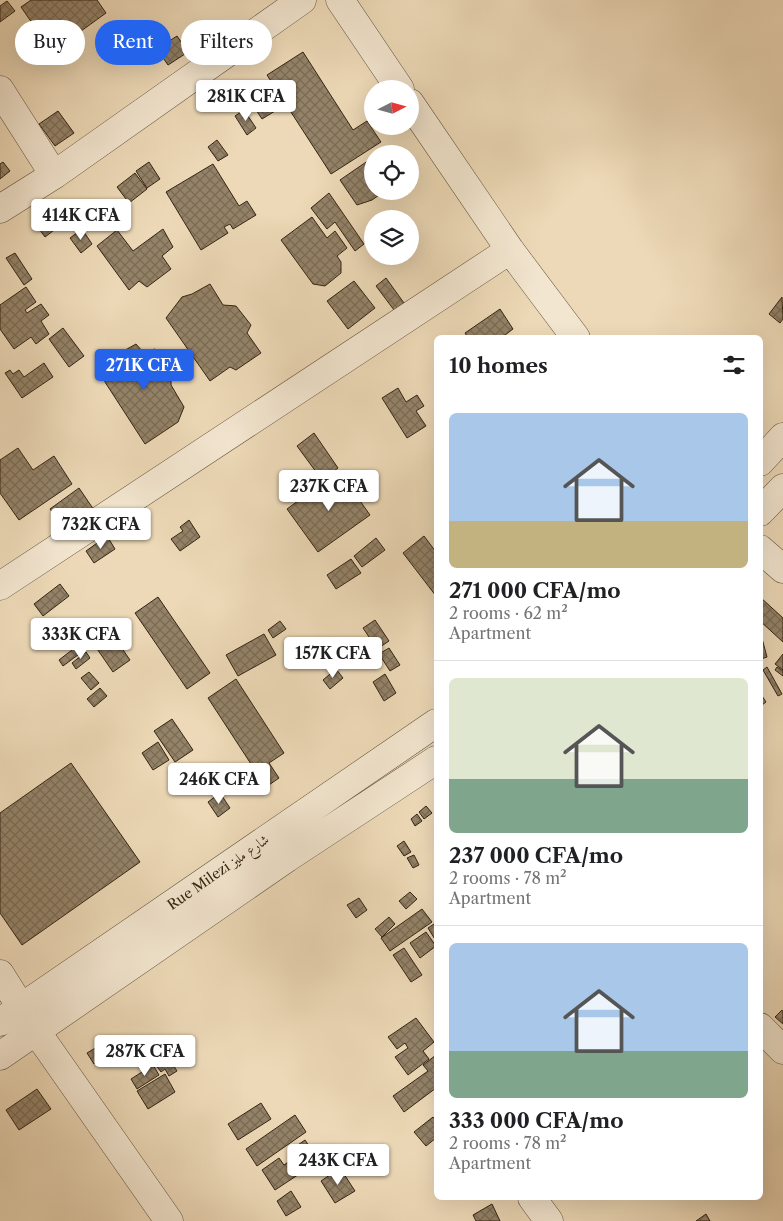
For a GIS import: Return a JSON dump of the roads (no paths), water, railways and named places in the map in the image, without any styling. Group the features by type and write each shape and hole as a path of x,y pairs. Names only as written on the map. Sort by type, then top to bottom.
{"street":[{"path":"0,209 54,176 302,0"},
{"path":"340,0 394,80"},
{"path":"0,90 54,176"},
{"path":"419,116 510,250 574,335"},
{"path":"0,586 510,250"},
{"path":"763,459 783,436"},
{"path":"763,509 783,488"},
{"path":"763,551 783,569"},
{"name":"Rue Milezi شارع مليز","path":"11,1014 434,724"},
{"name":"Rue Milezi شارع مليز","path":"0,1056 287,858 434,761"},
{"path":"0,974 11,1014 36,1031 169,1221"},
{"path":"763,1031 783,1050"},
{"path":"533,1200 549,1221"}]}
